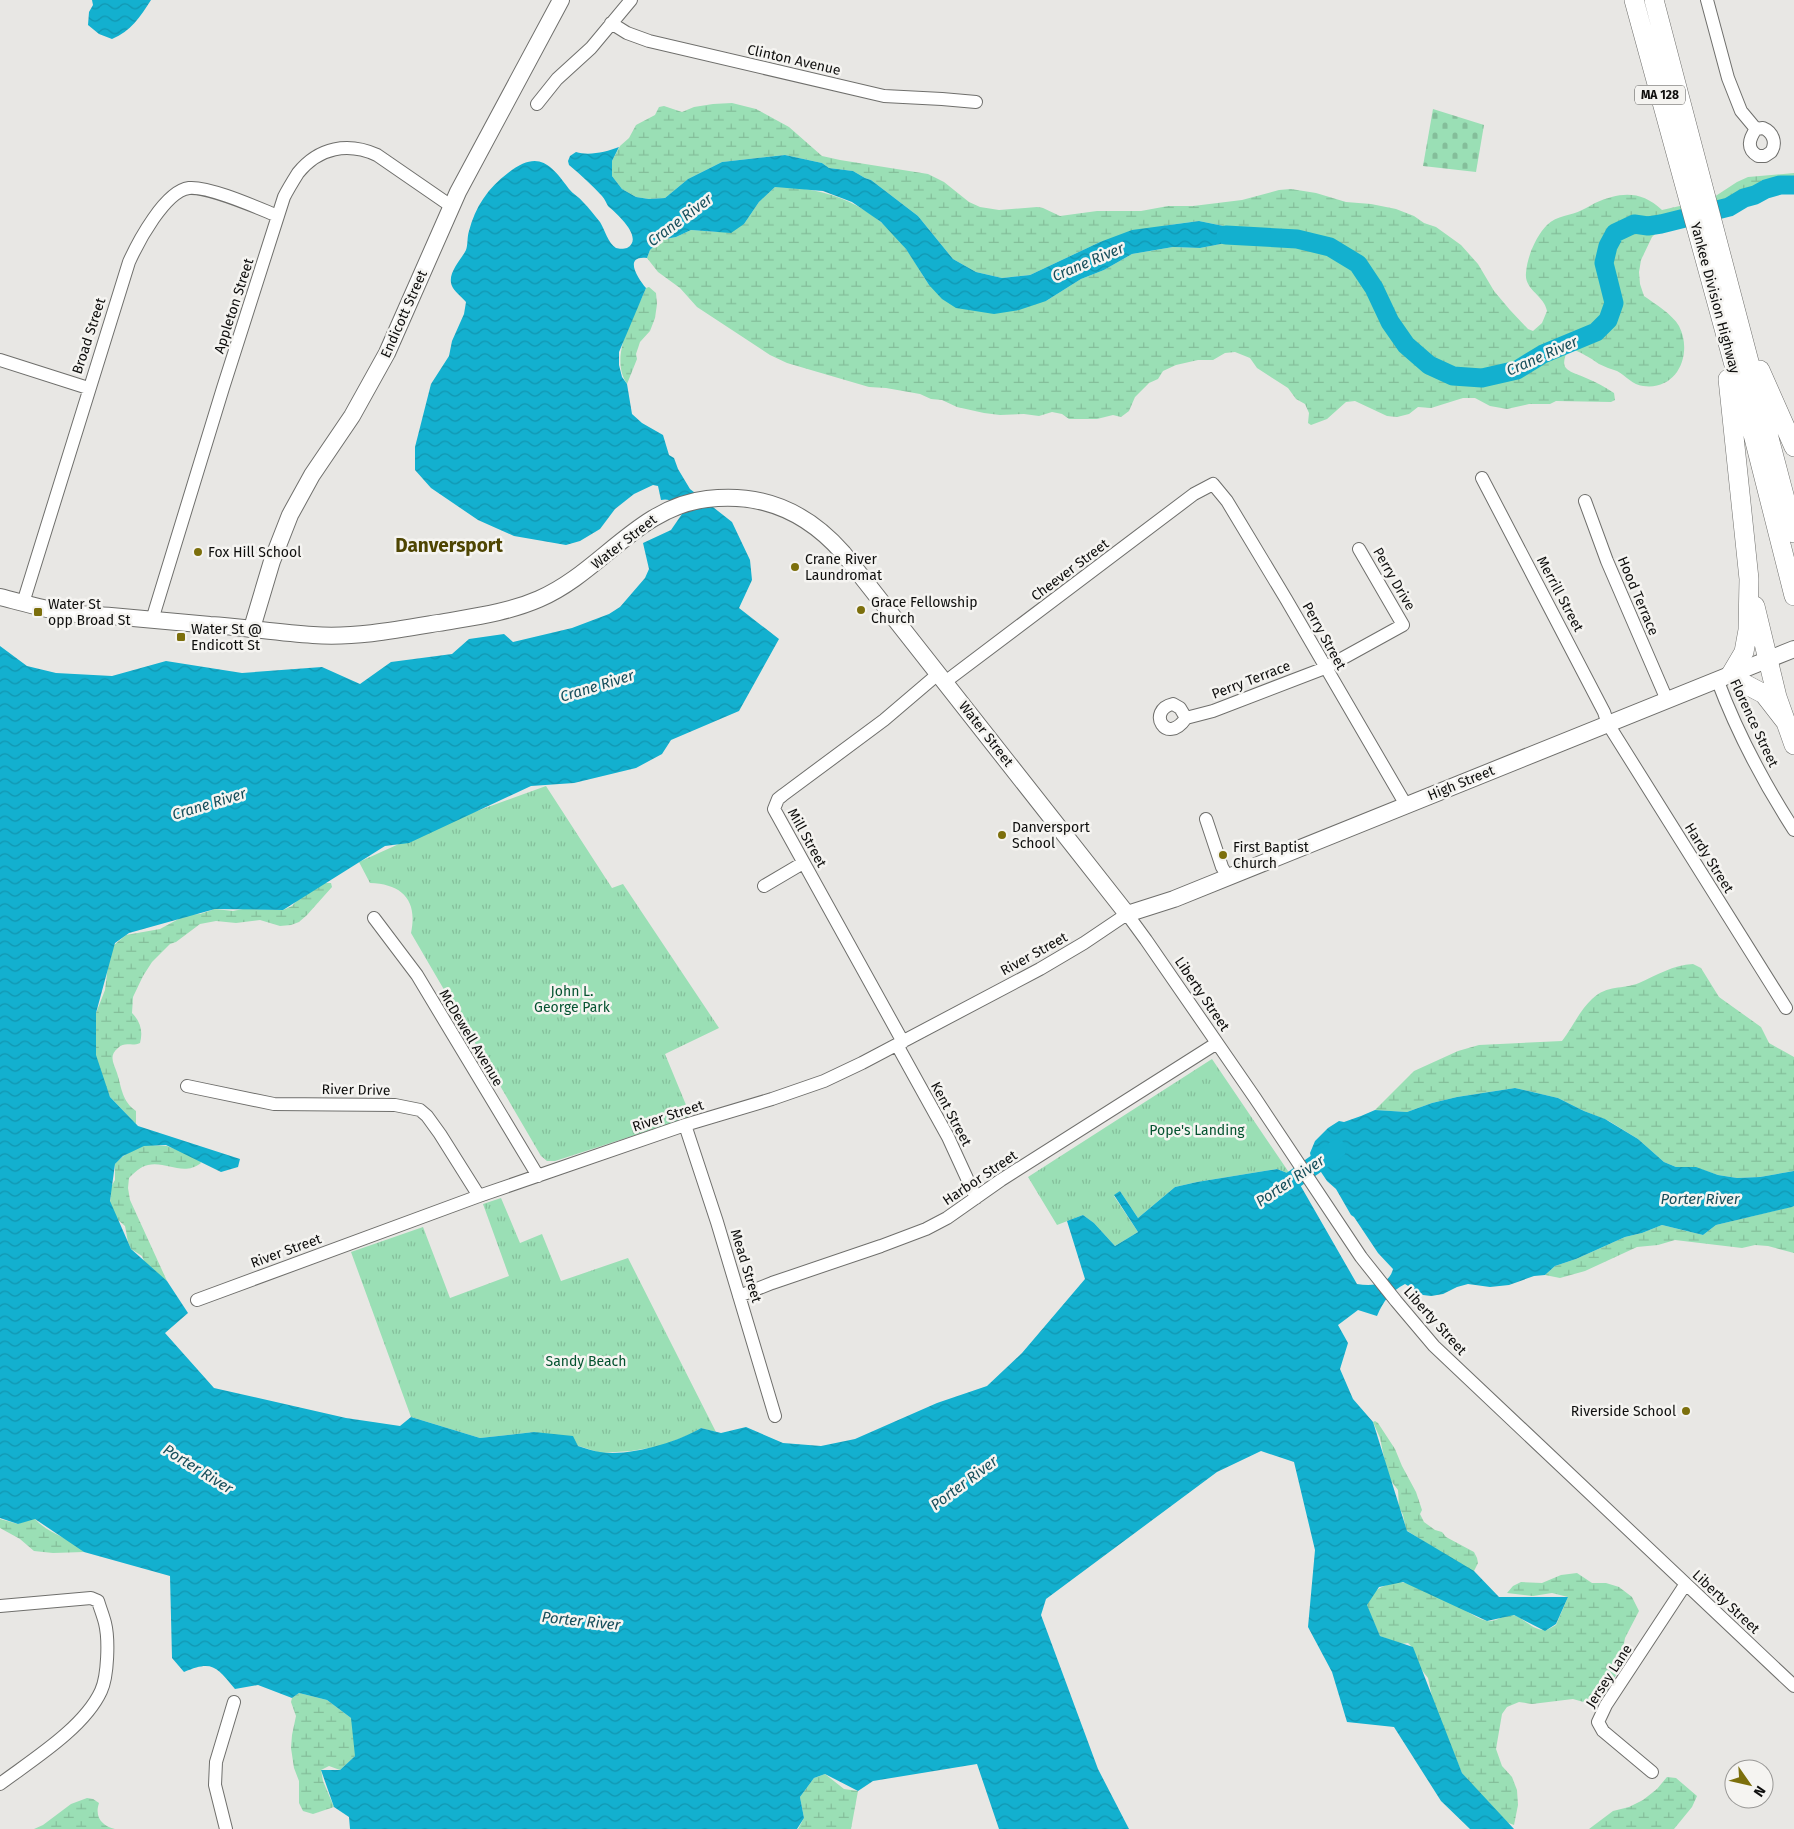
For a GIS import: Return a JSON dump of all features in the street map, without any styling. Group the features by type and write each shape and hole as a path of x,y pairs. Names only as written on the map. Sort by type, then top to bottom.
{"highway":[{"name":"Yankee Division Highway","path":"1634,0 1695,187"},
{"name":"Yankee Division Highway","path":"1654,0 1695,187 1761,437 1794,596"},
{"path":"1730,321 1748,388 1791,439"},
{"path":"1748,388 1735,441 1749,579 1748,630 1744,652 1724,677 1745,684 1764,694 1785,721"},
{"name":"Yankee Division Highway","path":"1761,437 1794,533"},
{"path":"1749,579 1771,674 1794,744"}],"main road":[{"name":"Endicott Street","path":"252,628 272,562 290,515 312,475 352,416 388,353 451,206 561,0"},
{"name":"Water Street","path":"0,597 63,612 252,628 314,636 358,635 507,610 540,599 570,583 634,531 668,510 692,501 738,498 767,502 797,514 818,528 833,542 1127,914"},
{"name":"High Street","path":"1127,914 1174,899 1794,649"}],"street":[{"path":"537,104 557,79 591,48 630,0"},
{"path":"1707,0 1728,78 1741,111 1756,129"},
{"name":"Clinton Avenue","path":"611,23 627,33 649,41 884,96 942,98 976,102"},
{"name":"Appleton Street","path":"152,620 284,197 298,173 311,160 322,153 348,147 364,150 377,155 451,206"},
{"name":"Broad Street","path":"23,602 88,388 129,262 138,242 162,208 175,194 188,188 223,195 278,216"},
{"path":"0,360 88,388"},
{"name":"Merrill Street","path":"1482,478 1604,712 1608,724"},
{"name":"Perry Street","path":"1213,484 1227,501 1286,599 1406,805"},
{"name":"Cheever Street","path":"942,678 1194,494 1213,484"},
{"name":"Hood Terrace","path":"1585,501 1607,561 1667,700"},
{"name":"Perry Drive","path":"1325,668 1403,626 1359,549"},
{"name":"Perry Terrace","path":"1186,718 1213,711 1325,668"},
{"name":"Florence Street","path":"1724,677 1724,699 1752,755 1794,830"},
{"name":"Mill Street","path":"900,1043 775,813 775,804 778,799 942,678"},
{"name":"Hardy Street","path":"1608,724 1786,1008"},
{"path":"1206,819 1222,866 1228,877"},
{"path":"764,886 803,864"},
{"name":"Liberty Street","path":"1127,914 1361,1256 1434,1346 1794,1686"},
{"name":"River Street","path":"197,1300 479,1196 685,1125 824,1082 1070,952 1127,914"},
{"name":"McDewell Avenue","path":"374,918 416,975 538,1176"},
{"name":"Kent Street","path":"900,1043 944,1129 976,1198"},
{"name":"Harbor Street","path":"739,1296 926,1229 947,1218 1001,1180 1217,1043"},
{"name":"River Drive","path":"187,1086 274,1104 395,1105 420,1110 428,1116 479,1196"},
{"name":"Mead Street","path":"685,1125 776,1416"},
{"name":"Jersey Lane","path":"1652,1772 1603,1731 1598,1722 1606,1705 1686,1585"},
{"path":"0,1606 91,1598 96,1600 105,1623 106,1668 102,1690 88,1713 67,1733 0,1784"},
{"path":"226,1829 215,1786 216,1762 234,1702"}],"green space":[{"path":"732,103 756,109 789,127 822,156 928,174 944,182 969,202 980,207 999,210 1037,207 1060,216 1097,211 1141,211 1168,206 1193,206 1242,200 1279,190 1291,189 1316,193 1346,202 1396,209 1436,227 1461,245 1478,264 1494,291 1528,329 1533,331 1542,323 1547,311 1545,305 1528,284 1526,279 1527,267 1530,254 1539,235 1555,219 1578,212 1604,199 1622,195 1638,196 1646,199 1662,210 1711,199 1748,177 1794,173 1794,189 1748,200 1744,205 1733,211 1708,214 1691,221 1672,222 1661,228 1652,237 1641,260 1640,284 1644,296 1668,313 1679,326 1683,337 1683,358 1679,368 1665,383 1655,386 1643,386 1569,348 1564,361 1567,369 1614,393 1615,400 1611,402 1556,401 1550,404 1529,404 1507,409 1490,406 1475,398 1463,398 1431,408 1418,407 1409,414 1397,417 1387,416 1355,401 1346,402 1327,419 1311,425 1308,423 1309,413 1305,404 1296,399 1288,388 1257,368 1250,358 1235,352 1225,353 1213,360 1198,360 1176,365 1163,371 1158,379 1149,383 1135,397 1129,411 1121,417 1113,415 1097,419 1069,419 1062,414 1052,412 1039,416 1024,414 1000,415 957,407 942,400 931,399 920,394 869,387 787,363 770,355 697,307 680,288 658,272 647,258 650,250 661,240 676,237 691,230 717,232 744,224 759,202 775,187 814,190 848,202 864,210 879,221 906,249 929,285 1046,301 1081,279 1104,270 1132,254 1173,247 1200,248 1226,243 1239,244 1253,232 1199,221 1169,225 1100,242 1030,275 1002,278 976,272 953,259 918,216 871,180 853,171 829,168 822,163 785,155 722,162 688,179 665,198 649,199 636,197 622,189 612,176 612,161 620,146 629,138 636,125 655,115 659,107 664,106 682,112 694,107"},
{"path":"1433,109 1484,125 1476,172 1423,166"},
{"path":"649,287 656,293 655,318 650,331 640,342 636,354 637,359 627,384 622,373 620,361 622,348 630,323 646,288"},
{"name":"John L. George Park","path":"546,786 612,888 623,884 719,1028 665,1054 691,1117 555,1161 547,1161 541,1156 411,933 413,921 410,903 405,896 391,887 370,883 359,862 452,820"},
{"path":"323,883 331,883 332,887 299,922 280,926 260,920 236,923 216,921 200,924 176,942 170,944 152,962 133,997 132,1013 140,1027 140,1043 121,1046 112,1057 123,1094 131,1107 136,1111 136,1124 110,1097 97,1063 95,1051 96,1013 105,990 109,957 113,946 126,935 160,929 186,915 200,914 215,909 233,911 243,909 283,910 292,906 304,893"},
{"path":"1693,964 1701,968 1719,997 1761,1027 1769,1043 1794,1057 1794,1171 1760,1177 1737,1178 1718,1175 1694,1167 1676,1167 1664,1162 1638,1139 1609,1121 1558,1098 1515,1088 1457,1097 1407,1112 1375,1110 1414,1071 1458,1051 1479,1045 1562,1041 1584,1008 1598,994 1609,989 1639,983 1672,968"},
{"name":"Pope's Landing","path":"1212,1059 1290,1174 1277,1169 1175,1187 1138,1218 1120,1191 1114,1196 1138,1232 1115,1246 1094,1223 1083,1215 1057,1225 1028,1177"},
{"path":"146,1145 167,1146 198,1158 201,1163 188,1169 155,1164 148,1165 140,1168 129,1178 130,1200 167,1281 147,1268 142,1256 131,1249 125,1226 117,1219 110,1205 111,1187 115,1180 115,1164 137,1148"},
{"name":"Sandy Beach","path":"501,1198 520,1243 542,1234 561,1281 628,1258 716,1432 701,1428 661,1446 601,1453 534,1432 480,1438 411,1417 351,1252 423,1227 450,1298 509,1276 483,1204"},
{"path":"1794,1206 1794,1253 1768,1246 1755,1245 1742,1248 1675,1240 1658,1245 1637,1247 1585,1271 1560,1278 1545,1275 1555,1266 1576,1259 1625,1237 1662,1225 1703,1235 1716,1225"},
{"path":"1375,1421 1395,1449 1416,1492 1422,1510 1420,1514 1424,1522 1435,1530 1442,1532 1446,1537 1474,1552 1478,1563 1474,1571 1470,1571 1406,1530 1399,1507 1398,1490 1388,1477 1380,1438 1373,1422"},
{"path":"0,1519 18,1524 35,1519 47,1529 73,1543 84,1552 53,1553 34,1551 20,1539 0,1528"},
{"path":"1577,1573 1592,1583 1606,1583 1619,1587 1632,1597 1639,1611 1625,1638 1616,1675 1606,1693 1599,1699 1587,1703 1573,1699 1532,1704 1519,1702 1507,1707 1502,1714 1496,1749 1502,1766 1512,1777 1517,1790 1518,1805 1514,1825 1501,1820 1462,1773 1434,1706 1428,1678 1417,1664 1413,1648 1408,1643 1401,1644 1380,1636 1366,1605 1367,1601 1374,1592 1383,1586 1403,1582 1436,1593 1476,1617 1487,1621 1512,1615 1534,1627 1547,1630 1556,1625 1568,1597 1552,1593 1533,1596 1507,1593 1513,1586 1521,1582 1542,1583 1561,1575"},
{"path":"299,1693 327,1700 351,1718 356,1727 355,1756 340,1770 329,1766 321,1770 323,1781 334,1807 313,1814 303,1811 299,1803 299,1781 294,1768 291,1748 296,1716 291,1702 292,1698"},
{"path":"825,1774 844,1789 858,1791 851,1829 798,1829 804,1818 800,1797 814,1778"},
{"path":"1667,1777 1676,1778 1697,1796 1692,1807 1674,1829 1589,1829 1613,1811 1629,1807 1643,1800 1657,1789"},
{"path":"87,1798 99,1803 99,1817 107,1826 115,1829 34,1829 43,1825 71,1804"}],"water":[{"path":"92,0 151,0 130,28 112,39 99,34 88,25 89,12 93,5"},
{"path":"619,147 612,161 612,176 622,189 636,197 649,199 665,198 688,179 722,162 785,155 822,163 829,168 853,171 871,180 918,216 953,259 976,272 1002,278 1030,275 1100,242 1132,230 1199,221 1253,232 1247,242 1239,244 1226,243 1200,248 1173,247 1132,254 1104,270 1081,279 1046,301 1019,310 994,314 956,308 942,299 929,285 906,249 881,222 852,202 823,191 775,187 759,202 744,224 731,233 691,230 676,237 661,240 650,250 647,258 635,260 634,269 646,288 619,352 619,365 622,377 627,384 632,414 642,423 663,435 669,455 674,458 690,489 732,522 750,560 752,580 739,608 779,639 739,711 671,740 662,754 636,768 574,783 531,786 409,843 385,846 283,910 215,909 129,933 115,943 96,1013 96,1055 110,1097 138,1126 240,1159 238,1167 221,1172 166,1145 144,1146 123,1156 115,1164 110,1201 131,1249 167,1281 188,1313 165,1333 214,1388 346,1418 400,1426 411,1417 480,1438 534,1432 573,1436 578,1446 597,1452 611,1453 652,1447 701,1428 721,1433 746,1427 783,1443 821,1446 855,1439 937,1403 987,1386 1022,1353 1085,1279 1067,1221 1083,1215 1094,1223 1115,1246 1138,1232 1114,1195 1120,1191 1138,1218 1175,1187 1277,1169 1295,1176 1357,1284 1373,1285 1384,1282 1391,1275 1393,1269 1378,1253 1351,1215 1336,1189 1327,1181 1310,1153 1315,1141 1328,1128 1339,1121 1344,1122 1375,1110 1407,1112 1457,1097 1515,1088 1558,1098 1605,1119 1638,1139 1664,1162 1676,1167 1696,1167 1718,1175 1737,1178 1760,1177 1794,1171 1794,1206 1792,1207 1716,1225 1703,1235 1662,1225 1625,1237 1576,1259 1555,1266 1545,1275 1534,1276 1509,1285 1490,1287 1468,1284 1443,1294 1431,1296 1423,1295 1405,1284 1388,1297 1377,1316 1358,1310 1338,1325 1348,1343 1340,1369 1353,1399 1373,1422 1407,1531 1474,1571 1499,1597 1568,1597 1556,1624 1545,1631 1514,1615 1487,1621 1403,1582 1379,1587 1367,1605 1380,1636 1413,1647 1462,1773 1514,1829 1470,1829 1441,1801 1394,1727 1347,1722 1332,1672 1308,1627 1315,1550 1294,1462 1261,1451 1217,1472 1046,1599 1041,1615 1098,1769 1129,1829 999,1829 977,1764 873,1781 858,1791 825,1774 814,1778 800,1797 804,1818 797,1829 350,1829 349,1817 334,1807 321,1770 340,1770 355,1756 351,1718 327,1700 299,1693 292,1698 258,1685 235,1689 213,1667 201,1666 184,1672 172,1658 170,1576 84,1552 35,1519 18,1524 0,1518 0,646 27,666 56,673 112,676 166,661 242,673 322,667 360,684 391,662 452,654 469,639 504,634 513,642 572,628 609,614 620,607 645,578 649,569 643,543 671,530 682,514 671,501 661,500 658,486 653,485 634,494 615,509 600,529 580,541 566,545 514,536 478,520 431,488 415,470 415,447 431,384 449,356 452,341 464,314 466,302 453,288 451,283 452,273 466,250 468,233 483,199 501,179 518,166 535,161 543,163 556,172 571,191 590,209 600,222 613,246 619,249 627,248 632,244 633,238 627,226 608,206 604,198 569,165 568,161 570,156 576,152 586,154 598,153"}],"waterway":[{"name":"Crane River","path":"1226,235 1297,239 1330,247 1358,264 1374,288 1390,322 1406,345 1429,365 1453,376 1482,378 1517,370 1543,354 1596,332 1608,320 1614,303 1604,263 1608,246 1615,233 1634,224 1648,226 1661,224 1729,207 1744,198 1766,189 1780,185 1794,185"},
{"name":"Porter River","path":"1276,1192 1337,1149"}],"place":[{"name":"Fox Hill School","path":"198,552"},
{"name":"Crane River Laundromat","path":"795,567"},
{"name":"Grace Fellowship Church","path":"861,610"},
{"name":"Water St opp Broad St","path":"38,612"},
{"name":"Water St @ Endicott St","path":"181,637"},
{"name":"Danversport School","path":"1002,835"},
{"name":"First Baptist Church","path":"1223,855"},
{"name":"Riverside School","path":"1686,1411"}],"district":[{"name":"Danversport","path":"449,545"}]}
